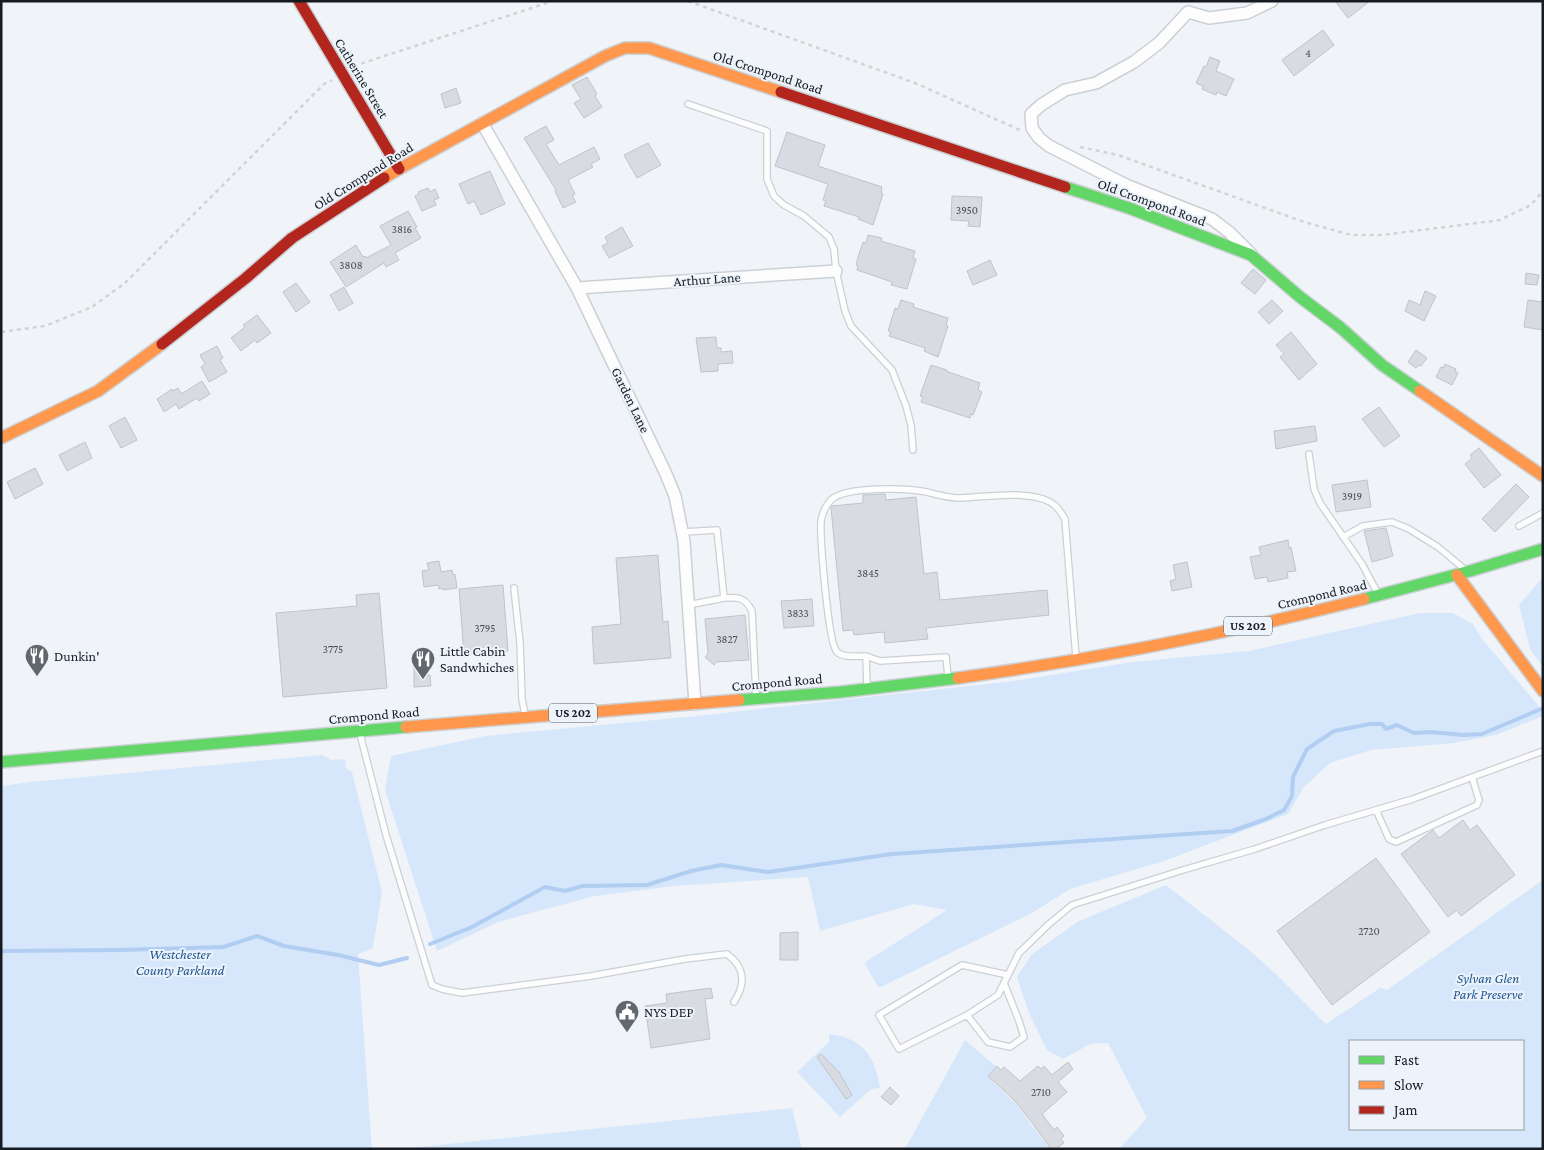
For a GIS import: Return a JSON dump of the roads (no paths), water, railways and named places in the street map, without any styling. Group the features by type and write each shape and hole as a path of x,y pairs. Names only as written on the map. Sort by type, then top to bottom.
{"main road":[{"name":"Catherine Street","path":"299,1 399,169"},
{"name":"Old Crompond Road","path":"1,438 98,391 246,278 292,238 399,169 605,56 625,48 649,48 1129,208 1252,254 1300,297 1341,328 1382,365 1543,476"},
{"name":"Crompond Road","path":"1,762 757,699 948,679 1076,660 1246,627 1380,596 1543,550"},
{"path":"1462,574 1543,691"}],"street":[{"path":"1252,254 1230,232 1212,218 1126,184 1049,146 1032,128 1031,114 1041,105 1065,90 1096,83 1134,62 1159,43 1188,6 1209,18 1247,13 1272,1"},
{"name":"Garden Lane","path":"482,122 577,288 675,496 683,532 695,704"},
{"name":"Arthur Lane","path":"577,288 836,271"}],"lane":[{"path":"688,104 768,131 766,179 774,196 784,205 804,216 829,237 834,249 836,271 844,311 851,326 892,370 911,425 913,450"},
{"path":"1309,454 1314,489 1320,503 1362,564 1380,596"},
{"path":"948,679 946,657 880,661 866,656 844,656 836,652 832,643 825,588 821,519 826,506 832,499 844,493 888,488 925,492 945,497 1028,496 1058,506 1064,519 1076,660"},
{"path":"1519,526 1543,513"},
{"path":"1343,537 1363,526 1392,522 1409,529 1438,547 1462,574"},
{"path":"683,532 717,530 724,598"},
{"path":"514,588 520,643 522,699 526,717"},
{"path":"688,605 734,597 748,603 752,611 757,699"},
{"path":"866,656 867,688"},
{"path":"360,732 386,835 432,985 462,993 591,976 685,959 727,954 734,959 740,968 742,977 741,987 734,1002"},
{"path":"1008,975 962,965 879,1015 899,1049 967,1015 998,995 1008,975 1019,953 1072,905 1413,799 1543,751"},
{"path":"1376,810 1389,839 1396,842 1477,805 1479,800 1472,777"},
{"path":"967,1015 988,1042 1010,1047 1024,1038 1004,983"}],"waterway":[{"path":"430,944 472,927 545,887 565,891 582,886 647,885 691,871 721,865 768,872 892,854 1232,831 1266,819 1284,810 1292,796 1293,777 1307,749 1334,731 1370,724 1382,724 1386,729 1397,725 1414,733 1482,734 1541,709"},
{"path":"1,951 223,947 257,936 284,946 338,955 379,965 407,958"}],"place":[{"name":"Dunkin'","path":"37,677"},
{"name":"Little Cabin Sandwhiches","path":"423,680"},
{"name":"NYS DEP","path":"627,1033"}],"park label":[{"name":"Westchester County Parkland","path":"180,962"},
{"name":"Sylvan Glen Park Preserve","path":"1488,986"}]}
